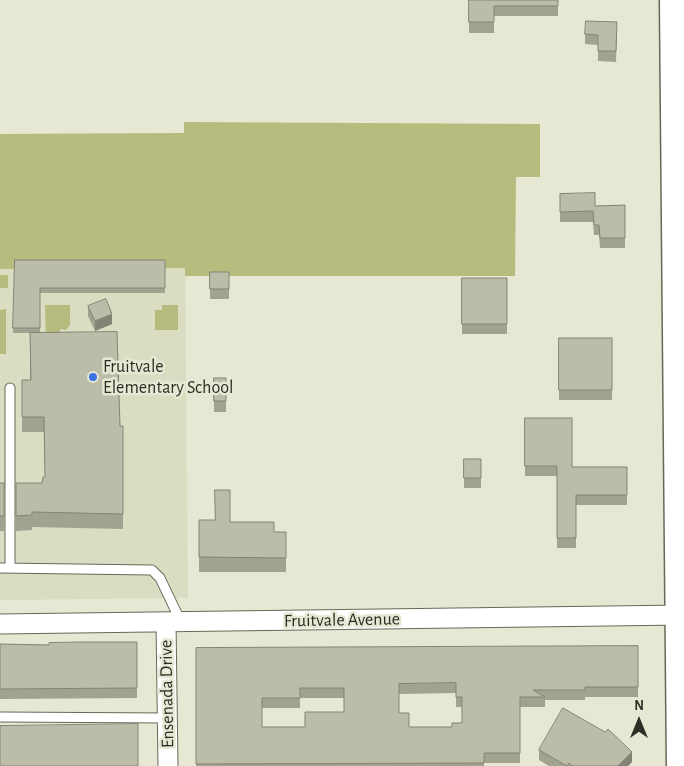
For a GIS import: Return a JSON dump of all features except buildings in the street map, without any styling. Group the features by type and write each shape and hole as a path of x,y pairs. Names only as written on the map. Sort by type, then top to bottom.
{"street":[{"path":"673,0 679,100 680,766"},
{"name":"Fruitvale Avenue","path":"0,624 681,616"},
{"name":"Ensenada Drive","path":"168,766 167,718 173,622"}],"lane":[{"path":"10,388 10,568"},
{"path":"0,568 152,570 160,578 173,622"},
{"path":"0,717 167,718"}],"shaded area":[{"name":"Fruitvale Elementary School","path":"184,133 188,598 0,600 0,134"}],"green space":[{"path":"184,122 540,124 540,177 516,177 515,276 185,276 185,268 0,269 0,134 184,133"},
{"path":"0,275 8,275 8,288 0,288"},
{"path":"45,305 70,305 70,325 66,330 60,329 60,343 46,343"},
{"path":"162,305 178,305 178,330 155,330 155,310 162,310"},
{"path":"6,309 6,354 0,354 0,310"}],"place":[{"name":"Fruitvale Elementary School","path":"93,377"}]}
